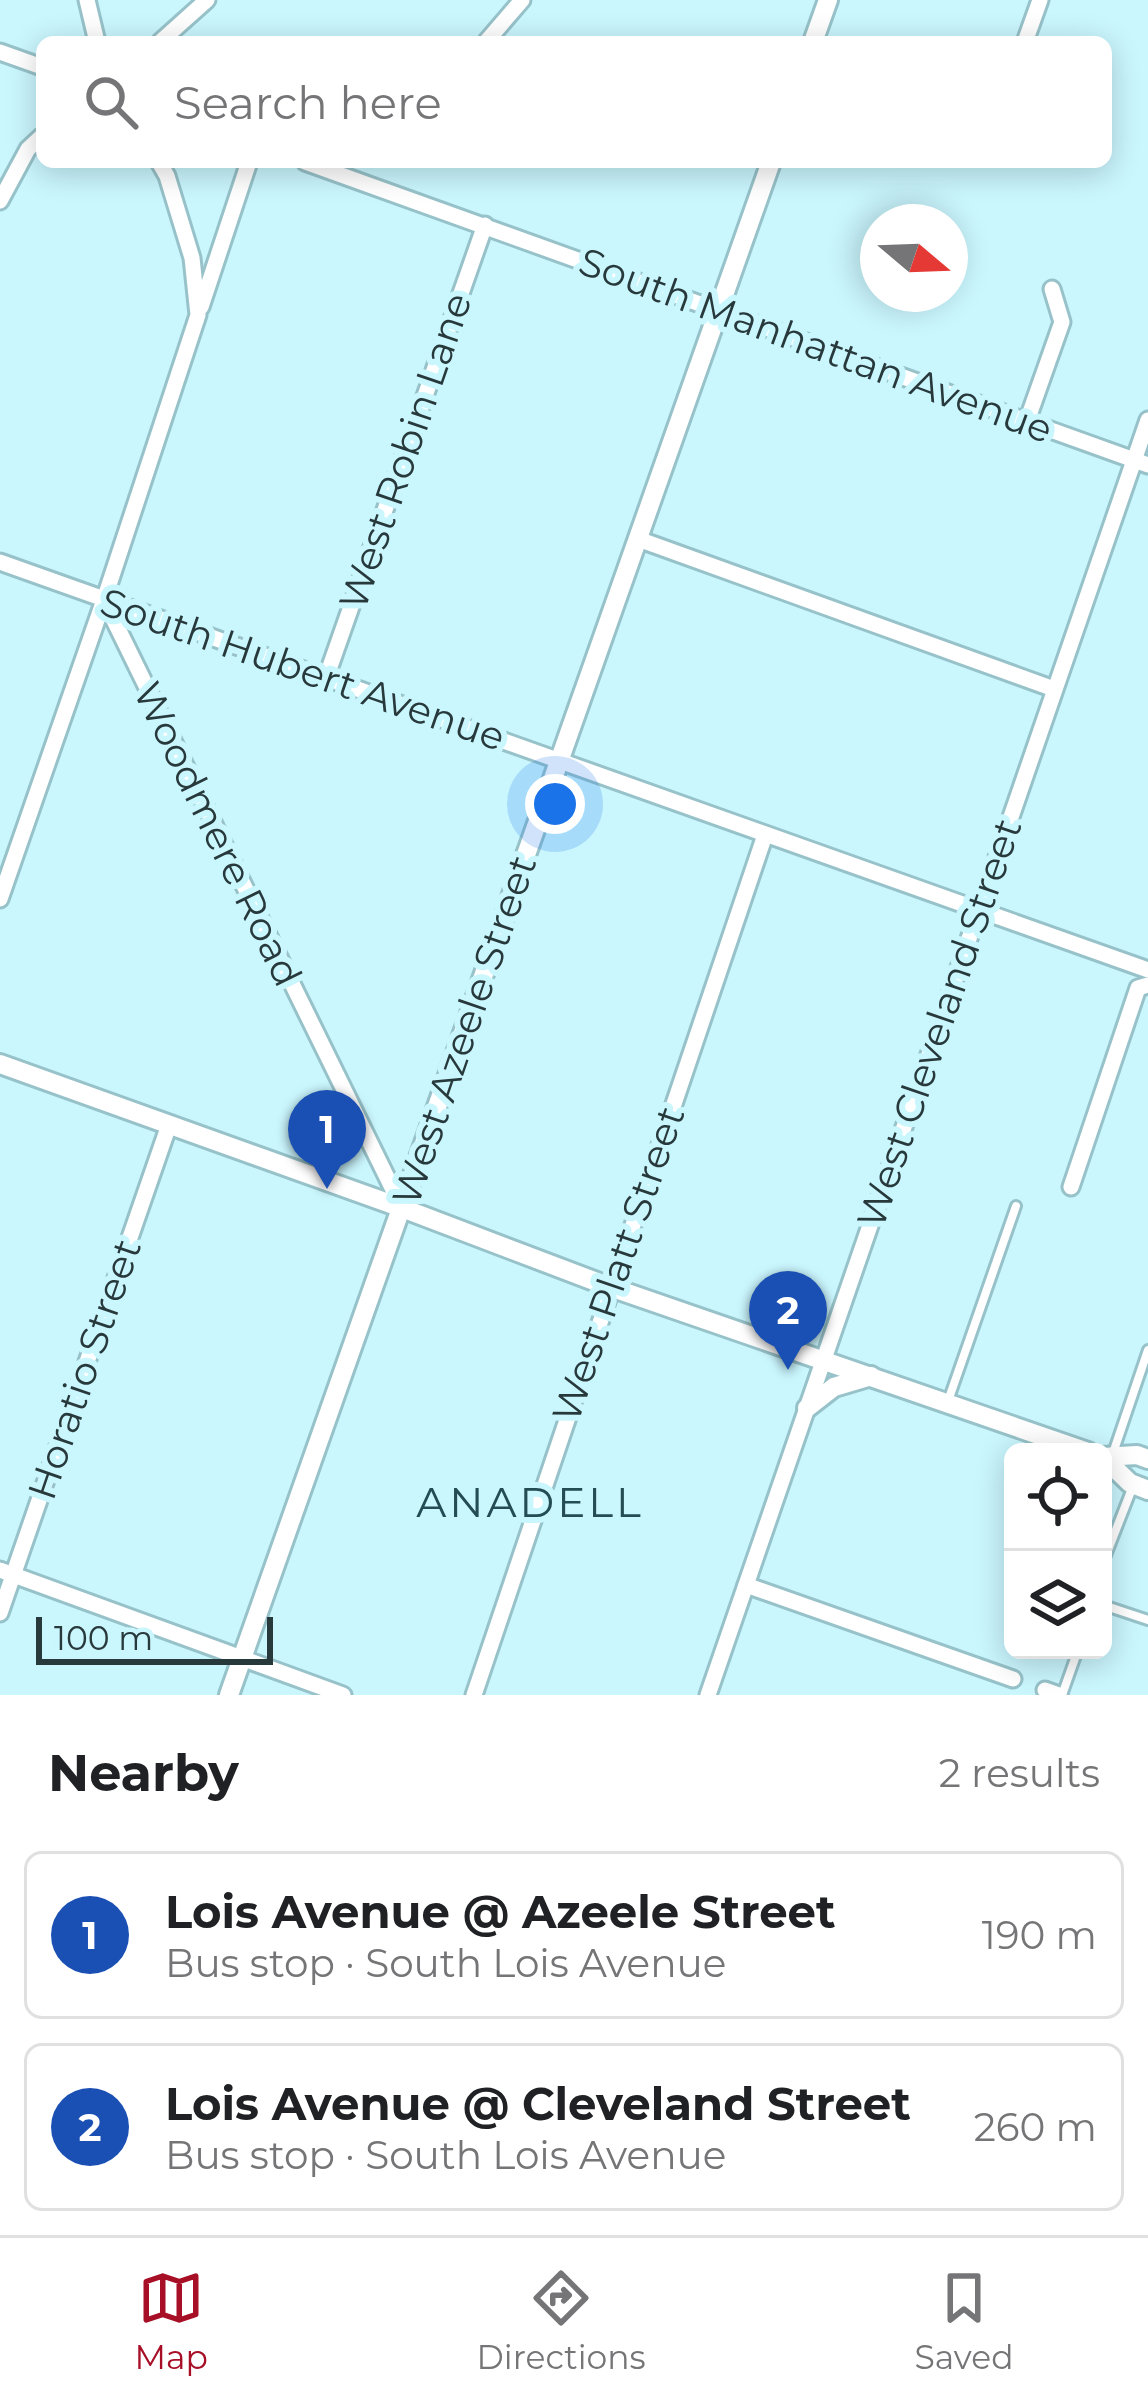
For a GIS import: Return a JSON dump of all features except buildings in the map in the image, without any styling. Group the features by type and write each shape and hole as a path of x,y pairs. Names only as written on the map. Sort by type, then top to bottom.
{"street":[{"path":"87,0 96,36"},
{"path":"167,36 207,0"},
{"path":"491,36 522,0"},
{"path":"815,36 828,0"},
{"path":"1026,36 1040,0"},
{"path":"0,52 36,65"},
{"path":"0,201 36,142"},
{"path":"163,168 192,258 199,315"},
{"path":"0,899 248,168"},
{"name":"South Manhattan Avenue","path":"322,168 1141,462"},
{"name":"West Azeele Street","path":"230,1695 769,168"},
{"name":"West Robin Lane","path":"326,677 484,225"},
{"path":"1027,421 1062,322 1052,289"},
{"name":"West Cleveland Street","path":"708,1695 1054,689 1141,462 1148,420"},
{"path":"638,539 1054,689"},
{"name":"South Hubert Avenue","path":"0,562 1148,970"},
{"name":"Woodmere Road","path":"104,599 402,1208"},
{"name":"West Platt Street","path":"475,1695 765,835"},
{"path":"1071,1187 1138,988 1148,985"},
{"path":"0,1064 610,1287 1063,1443"},
{"name":"Horatio Street","path":"0,1612 6,1573 169,1125"},
{"path":"807,1408 834,1387 871,1376"},
{"path":"1112,1457 1148,1459"},
{"path":"1112,1462 1141,1487"},
{"path":"6,1573 343,1695"},
{"path":"746,1585 1013,1679"}],"lane":[{"path":"948,1402 1016,1206"},
{"path":"1111,1443 1148,1349"},
{"path":"1109,1551 1141,1487"},
{"path":"1112,1608 1148,1620"},
{"path":"1056,1693 1073,1659"}],"place":[{"name":"Lois Avenue @ Azeele Street","path":"327,1189"},
{"name":"Lois Avenue @ Cleveland Street","path":"788,1370"}],"district":[{"name":"ANADELL","path":"530,1502"}]}
